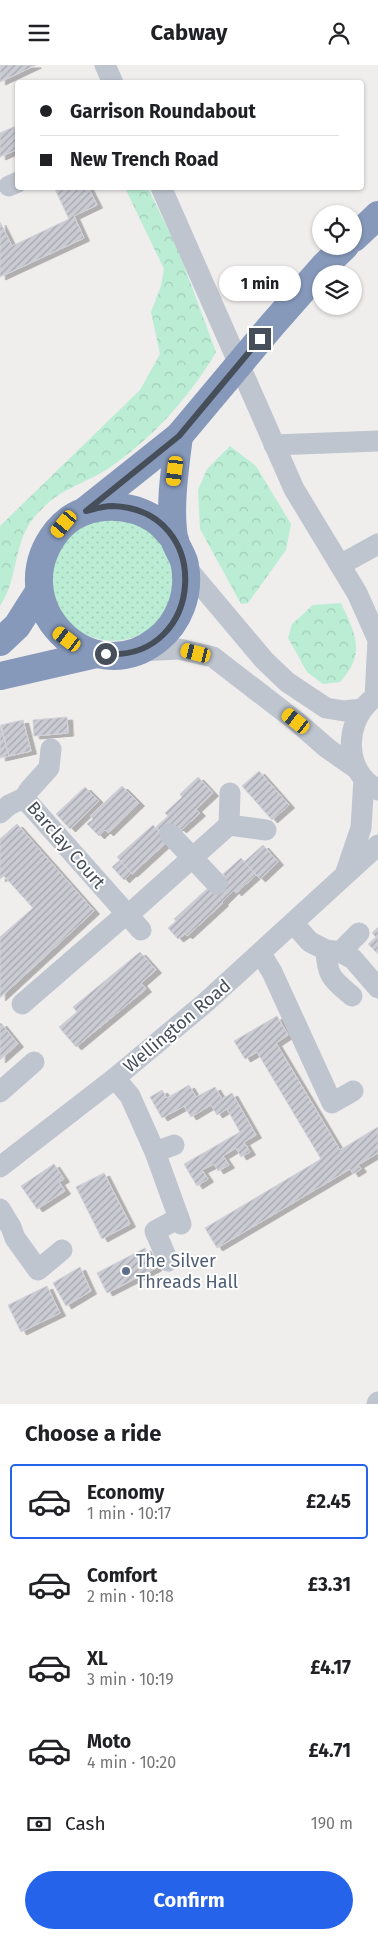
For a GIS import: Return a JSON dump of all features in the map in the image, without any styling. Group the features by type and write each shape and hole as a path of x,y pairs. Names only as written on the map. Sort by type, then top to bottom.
{"highway":[{"path":"362,230 378,215"},
{"path":"96,654 76,646 58,633 45,614 38,593 38,567 47,543 64,524 86,511 179,436 272,325 336,255"},
{"path":"174,540 172,488 179,436"},
{"path":"0,676 96,654 117,655 138,651 156,641 172,626 182,607 186,587 185,566 174,540 158,521 135,510 111,506 86,511"},
{"path":"0,643 17,626 38,593"}],"street":[{"path":"105,65 112,80"},
{"path":"162,190 294,489 356,593 378,640 372,700 344,711 326,708 286,682 264,660 185,566"},
{"path":"274,445 378,441"},
{"path":"340,565 378,544"},
{"path":"138,651 179,649 212,657 296,721 366,779"},
{"name":"Wellington Road","path":"346,874 361,828 366,779 352,757 351,732 355,720 372,700"},
{"path":"24,798 49,768 51,749"},
{"path":"22,1005 104,931 131,920 192,858 229,825 230,793"},
{"name":"Barclay Court","path":"0,813 9,805 24,798 131,920"},
{"path":"229,825 266,830"},
{"path":"170,834 217,884"},
{"name":"Wellington Road","path":"0,1167 115,1078 260,954 378,845"},
{"path":"293,923 310,942 353,959 378,988"},
{"path":"352,996 333,980 326,962 333,951 360,933"},
{"path":"260,954 272,972 332,1103 354,1091"},
{"path":"0,1092 34,1062"},
{"path":"115,1078 130,1096 165,1148 180,1221 155,1231 168,1261"},
{"path":"0,1209 11,1227 15,1239 38,1270 62,1250"}],"green space":[{"path":"126,190 149,190 179,252 216,352 206,369 181,402 138,446 98,475 58,495 35,517 23,537 9,587 0,606 0,526 140,390 160,354 151,312 161,286 164,269"},
{"path":"230,446 256,466 291,524 286,550 248,603 241,604 200,529 198,490 207,469"},
{"path":"113,519 136,523 156,537 170,557 174,580 170,603 156,623 136,637 113,641 90,637 70,623 56,603 52,580 56,557 70,537 90,523"},
{"path":"341,603 351,624 356,643 354,662 340,682 323,684 307,672 288,638 292,624 313,605"}],"building":[{"path":"0,65 36,65 0,82"},
{"path":"15,126 15,150 0,157 0,133"},
{"path":"55,190 90,190 97,205 74,216 84,238 0,277 0,222 12,246 69,219"},
{"path":"67,717 68,733 34,736 33,720"},
{"path":"23,720 31,751 9,756 1,725"},
{"path":"0,725 9,756 0,758"},
{"path":"259,771 289,805 272,820 242,786"},
{"path":"198,777 213,793 196,809 200,813 181,830 178,827 165,838 156,827 168,816 165,813 182,797 180,794"},
{"path":"122,786 139,803 108,833 105,830 99,836 87,824 93,819 90,816"},
{"path":"85,787 99,801 70,829 56,814"},
{"path":"17,824 94,911 0,998 0,937 33,908 4,876 0,879 0,839"},
{"path":"153,825 168,841 132,874 117,857"},
{"path":"263,845 278,862 260,879 244,862"},
{"path":"241,858 256,875 236,893 234,890 223,903 187,936 185,934 178,939 168,928 176,921 174,919 209,887 211,889 225,876 223,874"},
{"path":"120,860 131,873 124,880 112,867"},
{"path":"378,927 378,954 368,944 376,937 372,933"},
{"path":"140,952 156,970 141,983 146,989 76,1047 59,1027 77,1012 73,1007"},
{"path":"277,1016 288,1035 276,1043 340,1150 378,1127 378,1153 358,1165 361,1169 353,1174 350,1169 217,1248 205,1228 321,1159 257,1052 245,1059 234,1041"},
{"path":"0,1024 18,1044 0,1060"},
{"path":"189,1085 196,1097 215,1087 222,1099 232,1093 256,1135 244,1142 250,1152 241,1157 236,1148 223,1156 229,1165 218,1171 214,1164 202,1170 208,1179 197,1186 184,1164 240,1132 227,1109 217,1115 211,1105 191,1117 184,1106 162,1118 150,1097 162,1090 167,1098"},
{"path":"54,1164 64,1179 59,1182 65,1191 37,1209 21,1186"},
{"path":"104,1173 130,1224 102,1239 76,1187"},
{"name":"The Silver Threads Hall","path":"145,1248 156,1268 107,1293 97,1273"},
{"path":"80,1267 91,1291 66,1306 53,1283"},
{"path":"47,1286 60,1313 21,1332 8,1305"}],"place":[{"name":"The Silver Threads Hall","path":"126,1271"}],"route":[{"path":"106,654 117,655 138,651 156,641 172,626 182,607 186,587 185,566 181,552 174,540 158,521 135,510 111,506 86,511 179,436 260,339"}]}
